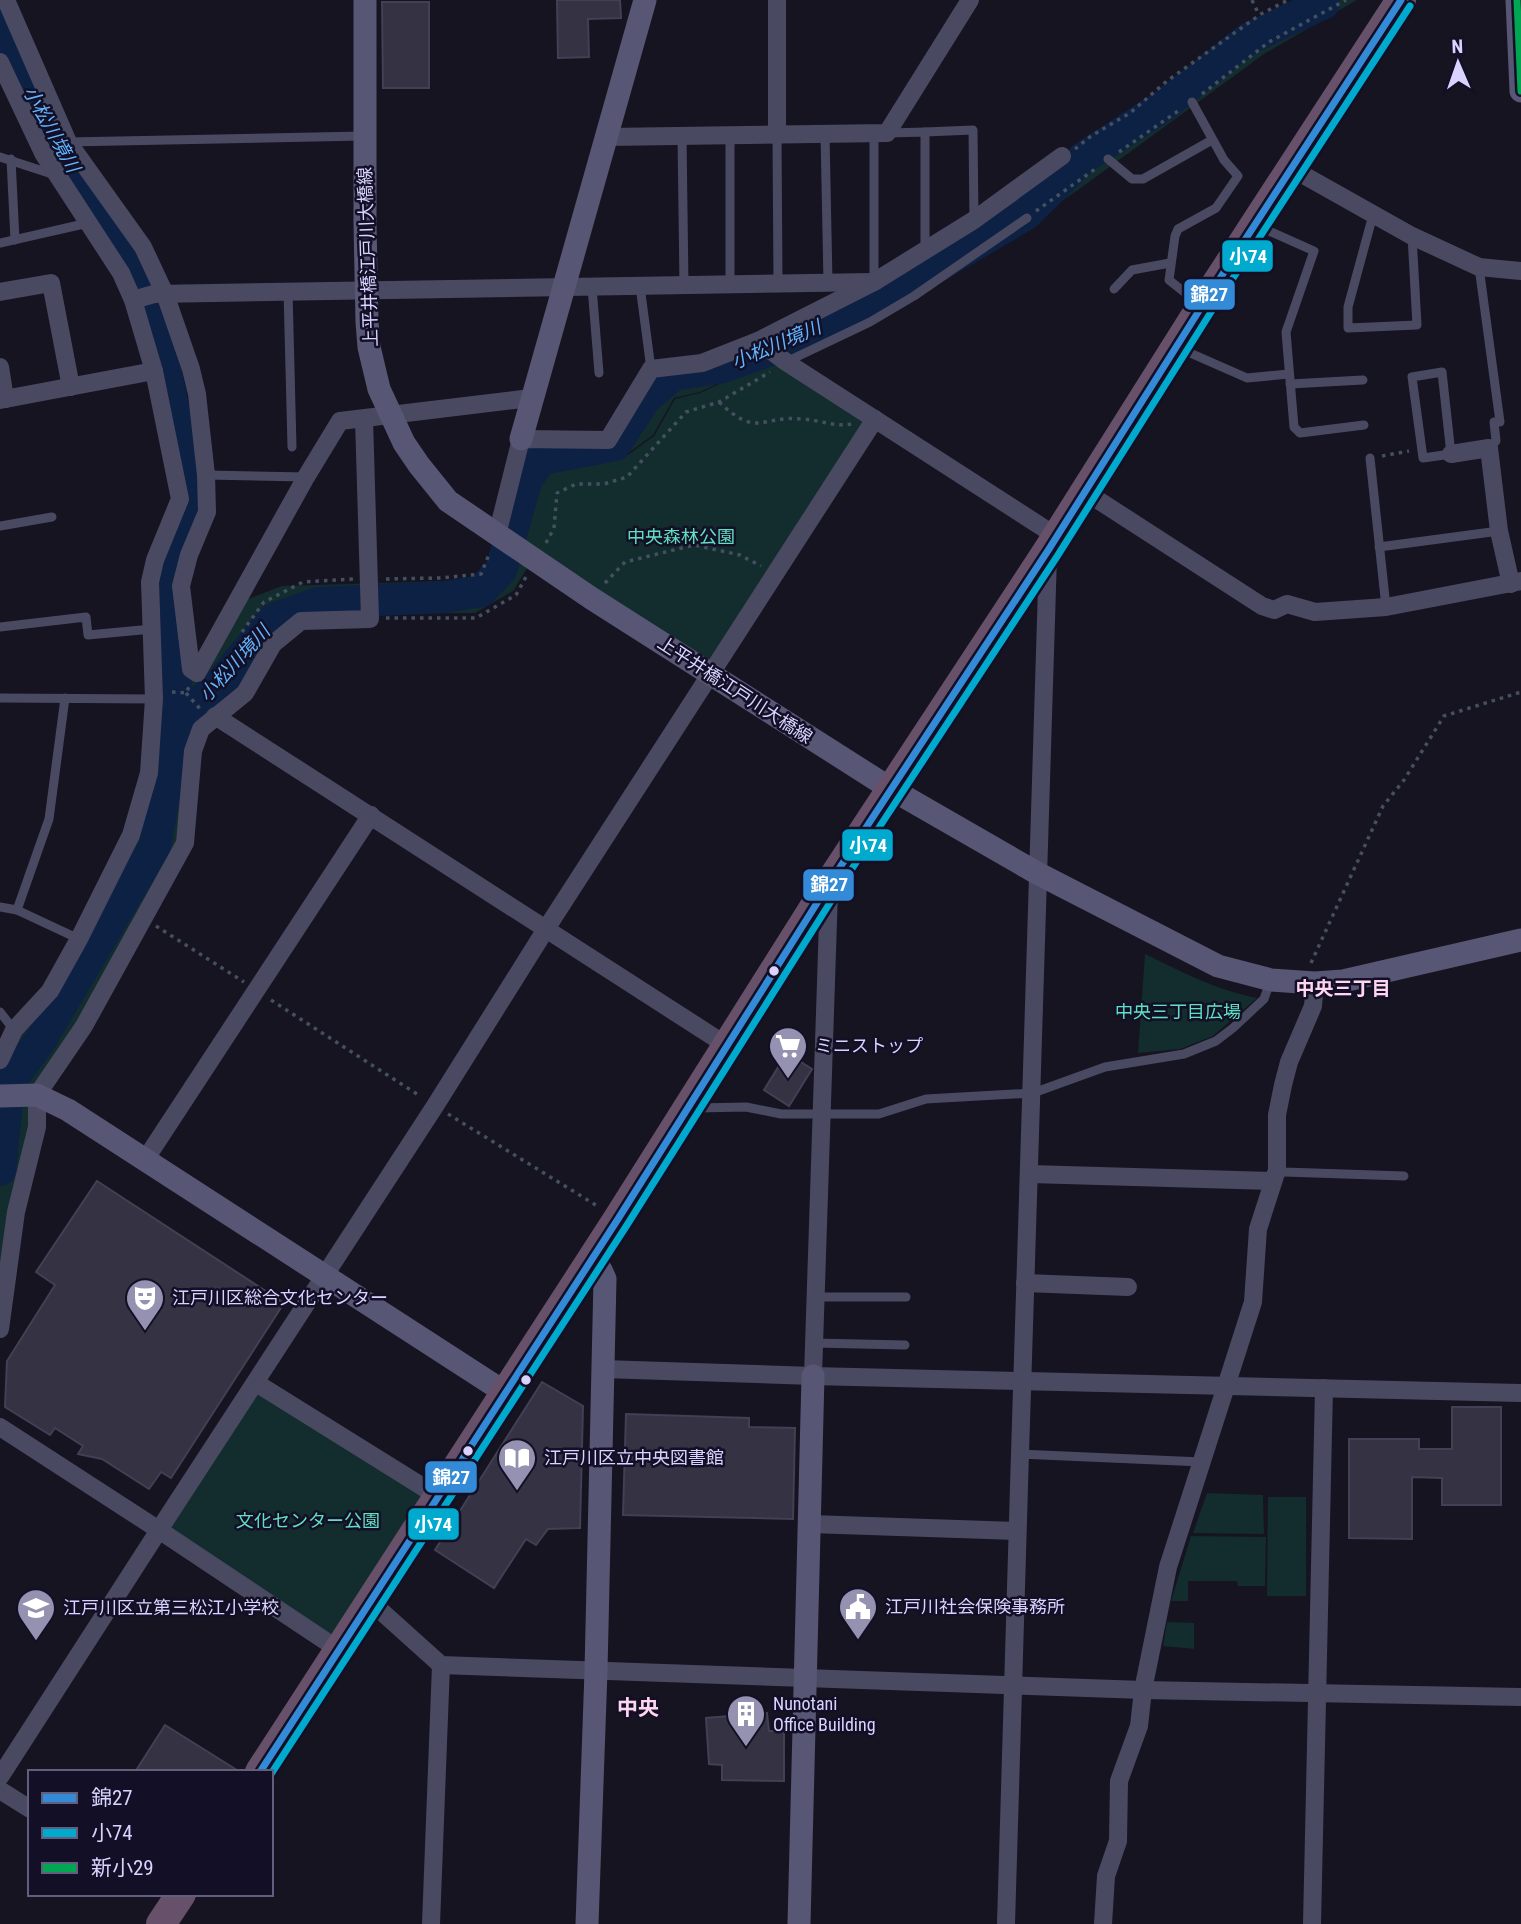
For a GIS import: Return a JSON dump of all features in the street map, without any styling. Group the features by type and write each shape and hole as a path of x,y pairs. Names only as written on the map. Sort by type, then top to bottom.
{"highway":[{"path":"261,1770 618,1219 829,884 1401,0"}],"street":[{"path":"0,1060 15,1030 50,991 131,835 149,773 154,699 150,582 155,559 180,499 185,439 197,394 191,369 143,247 65,143 6,0"},
{"name":"上平井橋江戸川大橋線","path":"365,0 366,289 373,368 390,415 419,465 448,501 535,561 891,789 1037,873 1217,966 1271,980 1315,983 1343,981 1521,940"},
{"path":"505,540 521,439 531,398 565,288 645,0"},
{"path":"777,0 777,136"},
{"path":"606,137 881,133 970,0"},
{"path":"1517,0 1521,91"},
{"path":"0,62 4,82 46,152 57,176 121,273 133,300 154,371 185,439 206,475 207,512 189,555 181,586 191,669 197,673 340,421 531,398"},
{"path":"521,439 608,440 651,369 702,363 761,344 925,251 974,220 1062,156"},
{"path":"1291,168 1412,236 1479,267 1521,271"},
{"path":"133,300 160,294 288,290 874,282"},
{"path":"0,292 51,283 71,387"},
{"path":"761,344 875,419 1052,542 1037,873 1006,1924"},
{"path":"0,366 3,400 154,371"},
{"path":"30,1095 84,1026 186,843 193,751 201,729 245,693 273,644 301,621 370,613 364,419"},
{"path":"0,1777 435,1106 875,419"},
{"path":"1084,491 1262,606 1274,610 1287,604 1315,612 1386,607 1516,583 1499,531 1489,448 1451,454"},
{"path":"215,716 726,1045"},
{"path":"145,1160 371,815"},
{"path":"799,1924 829,884"},
{"path":"1103,1924 1106,1876 1118,1841 1119,1781 1139,1726 1143,1689 1168,1567 1253,1302 1258,1229 1275,1175 1278,1115 1283,1085 1289,1062 1313,1006 1315,983"},
{"path":"0,1329 16,1212 37,1127 30,1095"},
{"path":"0,1096 30,1095 68,1110 506,1393"},
{"path":"1030,1174 1275,1175"},
{"path":"587,1924 605,1279 601,1270 589,1263"},
{"path":"1025,1283 1128,1287"},
{"path":"603,1369 1521,1393"},
{"path":"256,1383 439,1497"},
{"path":"1312,1924 1324,1388"},
{"path":"0,1427 340,1650"},
{"path":"810,1524 1017,1531"},
{"path":"371,1602 441,1665 1143,1689 1521,1698"},
{"path":"431,1924 441,1665"},
{"path":"0,1790 28,1808"}],"lane":[{"path":"1192,102 1224,160 1238,176 1216,208 1178,229 1169,280 1202,306"},
{"path":"874,282 881,133 973,130 974,220"},
{"path":"925,132 925,251"},
{"path":"825,134 828,282"},
{"path":"46,152 65,143 365,136"},
{"path":"682,136 684,285"},
{"path":"730,136 730,284"},
{"path":"777,136 778,283"},
{"path":"1108,159 1132,179 1143,179 1212,140"},
{"path":"0,157 57,176"},
{"path":"11,159 15,240"},
{"path":"1373,215 1348,307 1349,328 1417,325 1412,236"},
{"path":"784,361 870,321 914,296 1027,218"},
{"path":"0,243 88,223"},
{"path":"1255,225 1314,251 1286,332 1294,427 1300,433 1364,425"},
{"path":"1114,289 1132,270 1170,264"},
{"path":"1479,267 1500,422 1494,422 1496,441 1489,448"},
{"path":"640,286 651,369"},
{"path":"592,287 598,373"},
{"path":"288,290 292,447"},
{"path":"1176,347 1247,377 1363,380"},
{"path":"1442,372 1451,454 1423,458 1412,377 1442,372"},
{"path":"1370,458 1386,607"},
{"path":"206,475 306,477"},
{"path":"0,526 52,517"},
{"path":"1379,547 1499,531"},
{"path":"0,627 86,617 88,635 152,629"},
{"path":"0,689 0,698 154,699"},
{"path":"17,910 49,819 65,698"},
{"path":"0,907 17,910 79,939"},
{"path":"687,1109 727,1106 746,1107 781,1115 879,1114 926,1099 1032,1093 1105,1067 1184,1054 1216,1041 1264,999 1271,980"},
{"path":"0,1012 15,1030"},
{"path":"1275,1175 1284,1172 1404,1176"},
{"path":"816,1297 906,1297"},
{"path":"814,1343 905,1345"},
{"path":"1019,1454 1202,1462"}],"path":[{"path":"1252,0 1259,15"},
{"path":"1062,156 1068,155 1091,136 1130,113 1167,81 1259,15 1288,0"},
{"path":"370,613 476,618 516,595 554,528 557,493 576,484 604,484 627,477 686,412 719,402 784,361"},
{"path":"719,402 735,417 755,424 800,418 838,426 875,419"},
{"path":"1370,458 1421,449"},
{"path":"592,598 625,562 694,545 740,555 776,573"},
{"path":"1404,780 1444,716 1521,692"},
{"path":"143,917 435,1106 618,1219"}],"green space":[{"path":"1296,0 1357,0 1264,54 1078,190 921,296 788,359 764,342 1020,197 1092,139 1153,100 1242,27"},
{"name":"中央森林公園","path":"757,344 773,357 700,392 674,398 653,435 627,454 559,470 628,455 654,436 675,399 700,393 775,358 868,419 711,667 534,557 513,591 475,613 308,614 239,687 215,703 188,738 181,841 80,1023 38,1084 0,1326 0,1071 7,1052 141,830 155,583 176,599 188,679 203,677 248,599 282,586 482,580 500,546 524,443 609,441 652,371"},
{"name":"中央三丁目広場","path":"1145,954 1213,985 1257,998 1213,1036 1180,1049 1138,1053"},
{"name":"文化センター公園","path":"257,1390 430,1497 337,1641 167,1529"},
{"path":"1207,1493 1263,1495 1264,1534 1193,1533"},
{"path":"1268,1497 1306,1497 1306,1596 1267,1596"},
{"path":"1191,1536 1266,1537 1265,1586 1238,1586 1237,1581 1188,1581 1188,1601 1171,1601"},
{"path":"1167,1622 1194,1623 1194,1649 1163,1646"}],"building":[{"path":"557,0 620,0 621,18 588,19 589,57 558,58"},
{"path":"382,2 429,2 429,88 383,88"},
{"path":"787,1053 812,1069 789,1106 764,1090"},
{"name":"江戸川区総合文化センター","path":"97,1181 284,1303 171,1478 161,1472 149,1489 102,1459 78,1454 83,1446 55,1428 50,1435 5,1407 7,1361 55,1285 36,1272"},
{"name":"江戸川区立中央図書館","path":"542,1382 583,1406 580,1528 548,1529 536,1545 526,1539 494,1588 435,1550"},
{"path":"1452,1407 1501,1407 1501,1505 1442,1505 1442,1478 1412,1477 1412,1539 1349,1538 1349,1439 1419,1439 1419,1449 1452,1449"},
{"path":"626,1414 749,1418 749,1427 795,1428 793,1519 623,1515"},
{"name":"Nunotani Office Building","path":"767,1713 769,1731 784,1731 784,1781 722,1780 722,1765 709,1764 706,1718"},
{"path":"165,1725 237,1770 136,1770"}],"waterway":[{"name":"小松川境川","path":"177,722 218,686 273,619 318,603 444,597 481,591 501,570 527,478 542,459 615,445 644,400 673,375 723,367 770,350 914,280 1025,215 1083,158 1163,106 1248,39 1324,3"},
{"name":"小松川境川","path":"0,17 20,72 154,314 191,506 185,542 165,599 175,664 177,722 155,846 40,1041 9,1083 0,1170"}],"transit line":[{"name":"錦27","path":"261,1770 618,1219 829,884 1049,549 1202,306 1401,0"},
{"name":"新小29","path":"1517,0 1521,91"},
{"name":"小74","path":"273,1771 627,1225 838,890 1058,555 1211,312 1410,6"}],"place":[{"name":"ミニストップ","path":"788,1080"},
{"name":"江戸川区総合文化センター","path":"145,1332"},
{"name":"江戸川区立中央図書館","path":"517,1492"},
{"name":"江戸川社会保険事務所","path":"858,1641"},
{"name":"江戸川区立第三松江小学校","path":"36,1642"},
{"name":"Nunotani Office Building","path":"746,1748"}],"district":[{"name":"中央三丁目","path":"1343,988"},
{"name":"中央","path":"638,1708"}]}
